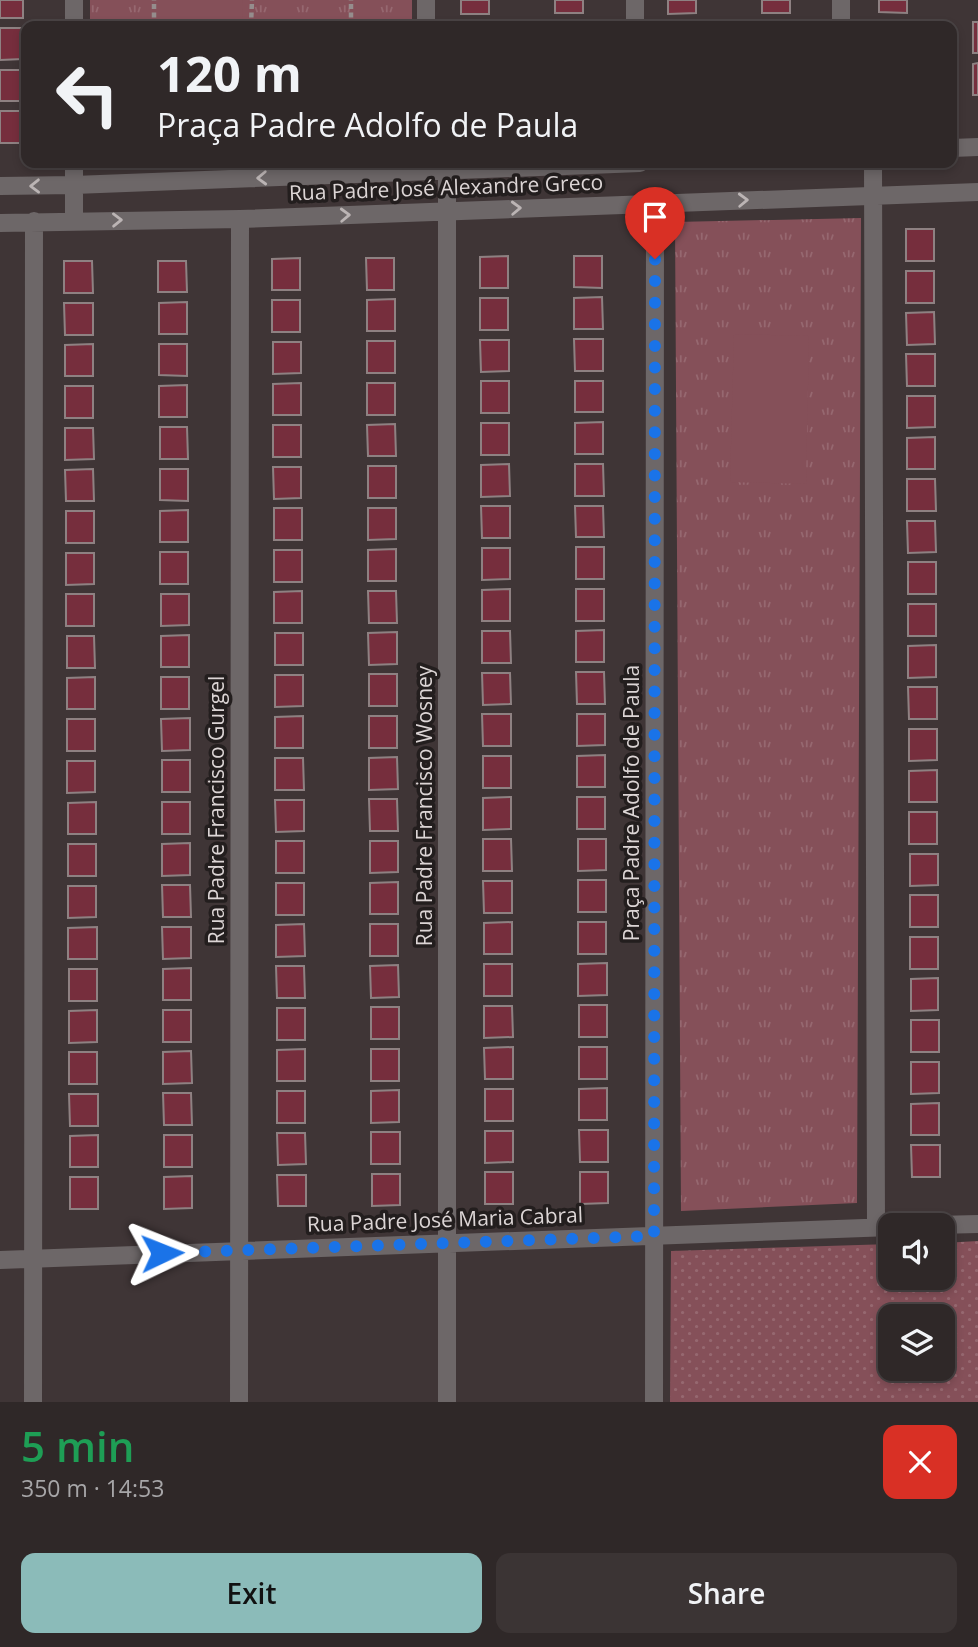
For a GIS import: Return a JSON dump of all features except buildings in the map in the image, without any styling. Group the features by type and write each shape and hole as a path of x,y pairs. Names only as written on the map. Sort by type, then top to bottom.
{"street":[{"path":"74,0 74,21"},
{"path":"426,0 426,21"},
{"path":"635,0 635,21"},
{"path":"841,0 841,21"},
{"path":"957,148 978,147"},
{"path":"74,168 74,221"},
{"name":"Rua Padre José Alexandre Greco","path":"0,186 74,185 428,168 447,172 531,168"},
{"path":"873,168 883,1213"},
{"name":"Rua Padre Francisco Wosney","path":"447,172 447,1402"},
{"name":"Rua Padre José Alexandre Greco","path":"0,223 240,219 978,192"},
{"name":"Praça Padre Adolfo de Paula","path":"654,1402 655,204"},
{"name":"Rua Padre Francisco Gurgel","path":"239,1402 240,219"},
{"path":"33,1402 34,221"},
{"path":"955,1225 978,1224"},
{"name":"Rua Padre José Maria Cabral","path":"0,1260 878,1227"}],"path":[{"path":"154,0 154,21"},
{"path":"251,21 252,0"},
{"path":"351,0 351,21"}],"green space":[{"path":"90,0 412,0 412,21 90,21"},
{"path":"167,0 243,0 242,21 167,21"},
{"path":"91,168 144,168 91,170"},
{"path":"861,218 857,1203 681,1211 675,222"},
{"path":"734,334 809,336 806,484 730,482"},
{"path":"978,1241 978,1402 670,1402 671,1251 878,1244 878,1290 955,1290 955,1242"}],"route":[{"path":"162,1253 654,1236 655,259"}]}
